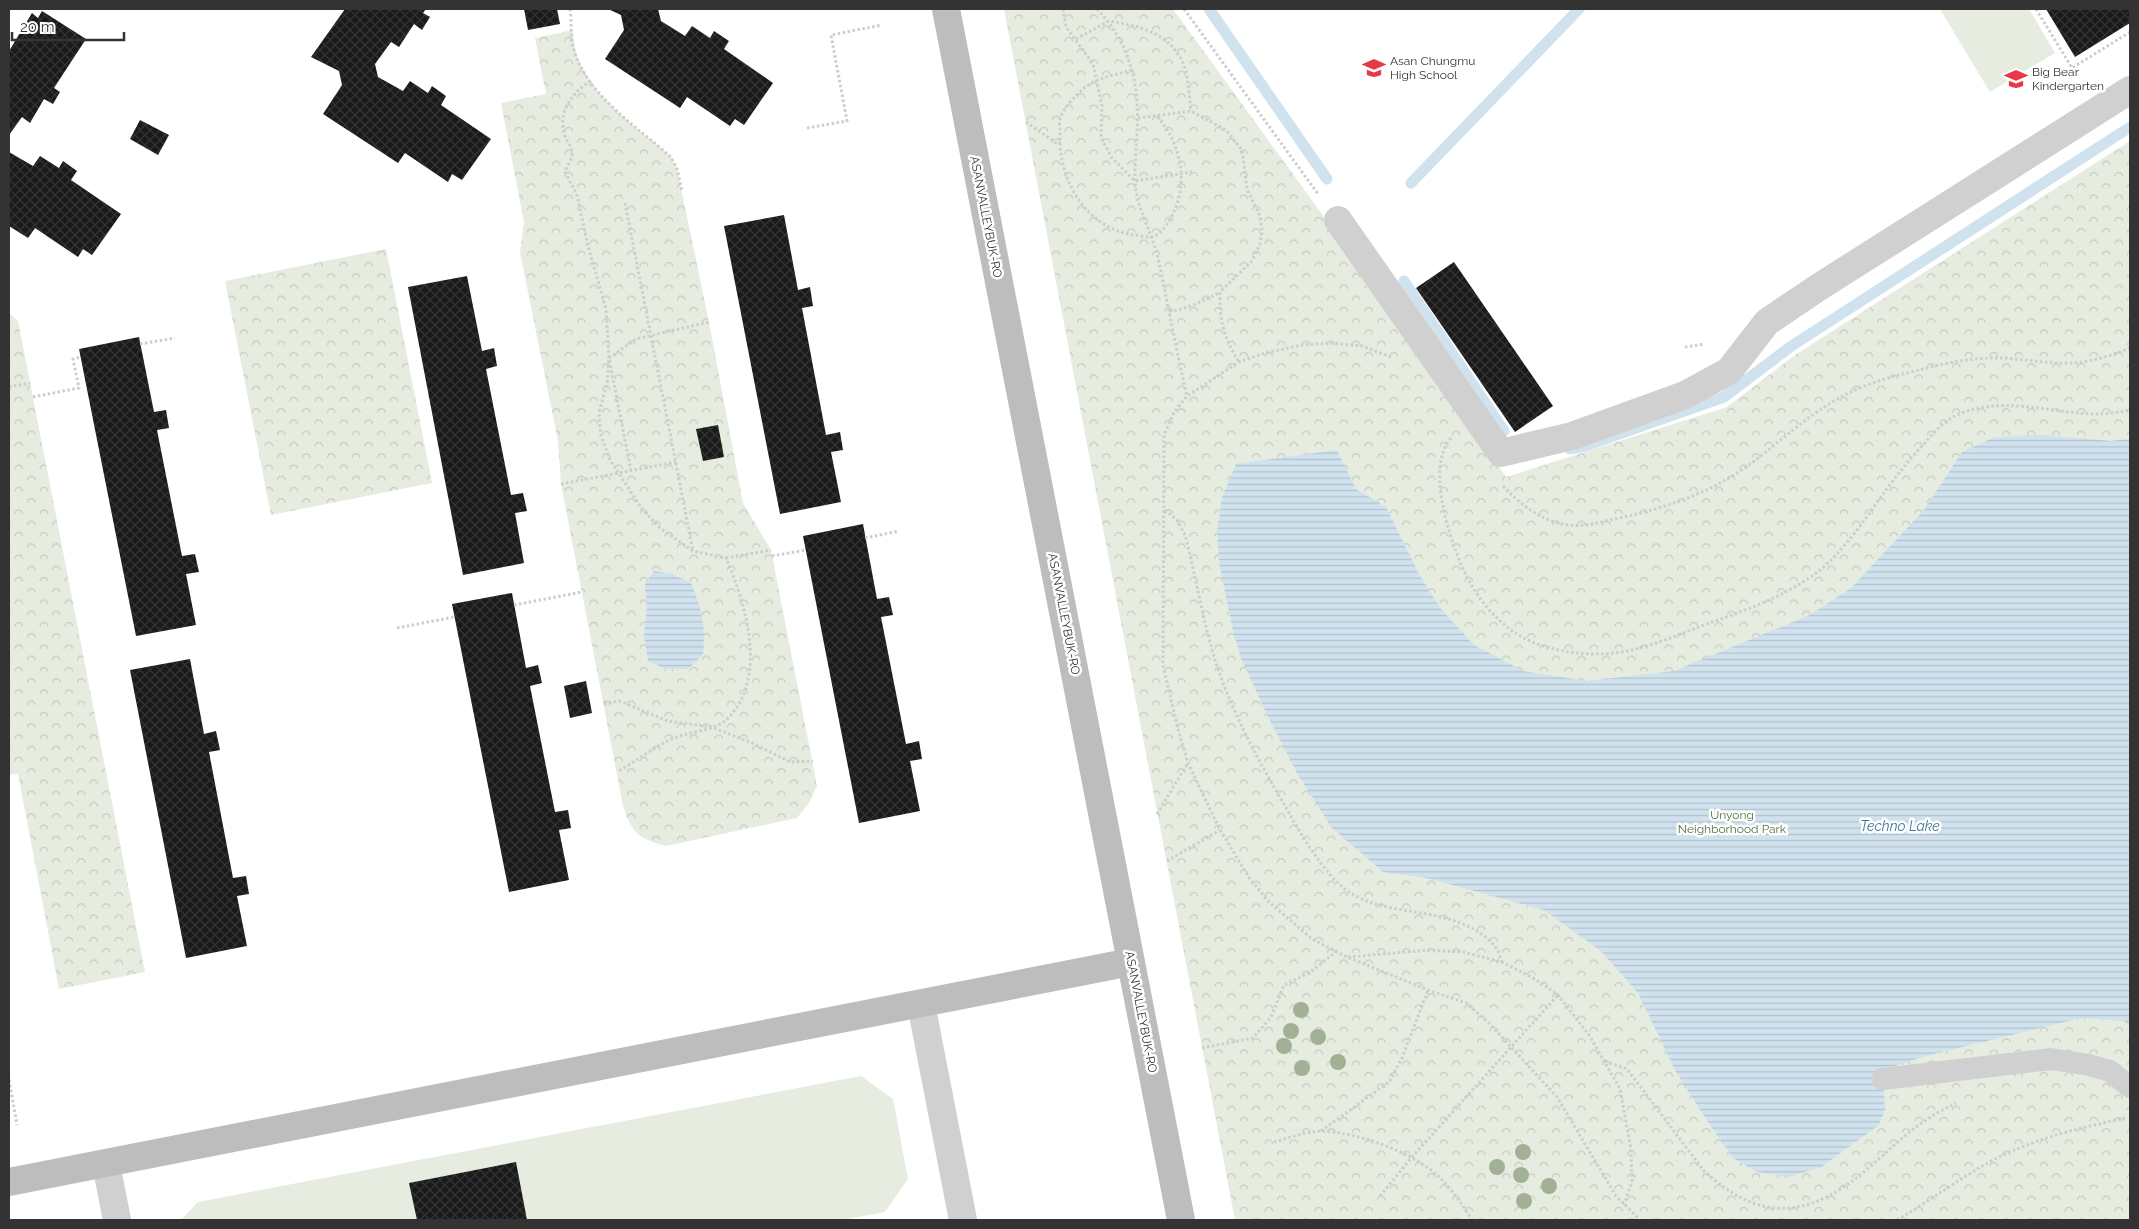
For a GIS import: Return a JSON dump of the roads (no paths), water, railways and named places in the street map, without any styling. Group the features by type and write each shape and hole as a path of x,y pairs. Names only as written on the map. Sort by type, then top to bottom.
{"street":[{"name":"ASANVALLEYBUK-RO","path":"946,9 1181,1220"},
{"path":"1338,220 1501,453 1580,433 1685,395 1729,371 1767,322 1818,287 2130,90"},
{"path":"9,1182 1131,962"},
{"path":"921,1004 963,1220"},
{"path":"106,1164 117,1220"}],"lane":[{"path":"1883,1079 2051,1059 2089,1065 2110,1071 2130,1087"}],"water":[{"name":"Techno Lake","path":"2042,435 2111,441 2130,439 2130,1027 2124,1021 2081,1018 1929,1055 1882,1070 1885,1109 1879,1125 1821,1167 1789,1177 1757,1172 1733,1158 1676,1072 1638,993 1601,951 1544,910 1427,878 1383,872 1332,828 1298,775 1267,715 1241,658 1233,631 1219,563 1217,532 1222,497 1236,464 1337,450 1356,489 1386,507 1419,574 1440,608 1474,645 1523,671 1587,681 1674,671 1810,615 1851,588 1924,510 1962,452 1995,437"},
{"path":"654,571 672,574 691,583 698,602 704,635 703,655 688,669 666,669 648,661 644,635 647,606 645,584"}],"waterway":[{"path":"1209,9 1327,179"},
{"path":"1411,183 1579,9"},
{"path":"1570,449 1585,446 1724,397 1790,347 2130,127"},
{"path":"1404,281 1504,431"}],"place":[{"name":"Asan Chungmu High School","path":"1374,68"},
{"name":"Big Bear Kindergarten","path":"2016,79"}],"park label":[{"name":"Unyong Neighborhood Park","path":"1732,822"}]}
